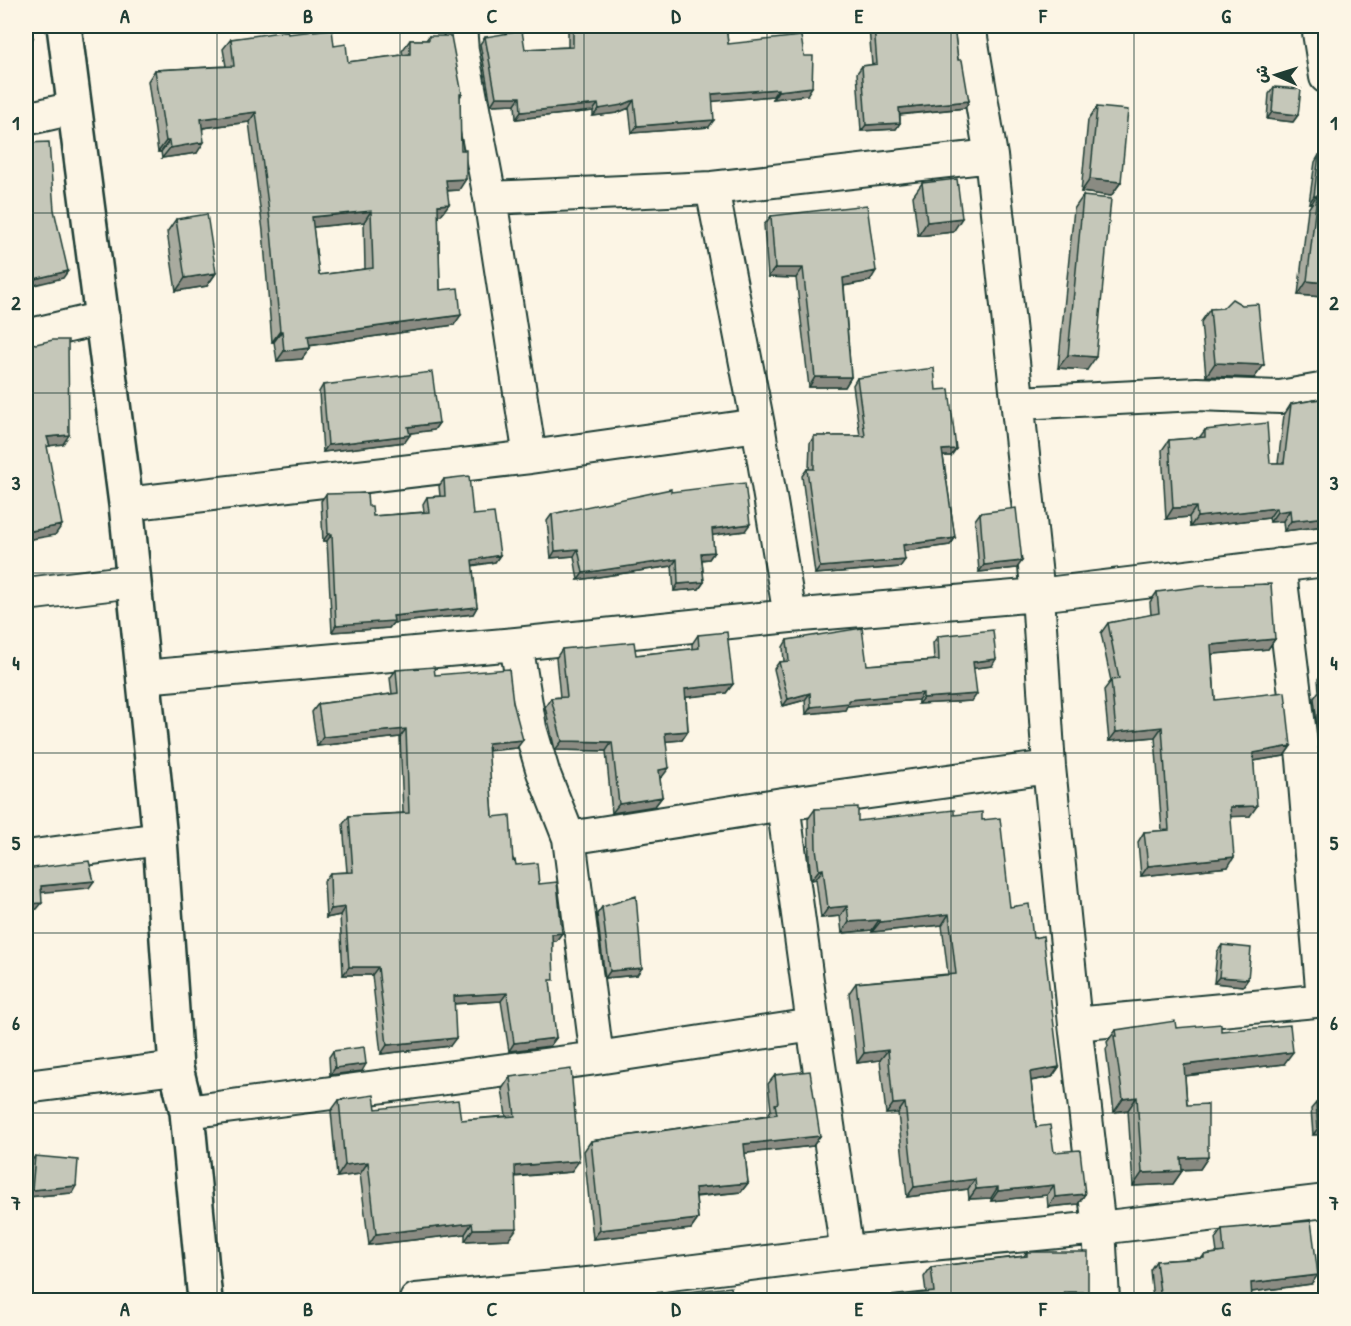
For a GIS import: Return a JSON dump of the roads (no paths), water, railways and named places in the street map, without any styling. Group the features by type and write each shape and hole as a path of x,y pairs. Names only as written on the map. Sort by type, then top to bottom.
{"street":[{"path":"64,26 126,504 160,838 176,1068 187,1112 205,1300"},
{"path":"460,26 462,51 490,198 530,457"},
{"path":"969,26 991,156 1018,403 1038,595 1049,767 1075,1024 1099,1228 1103,1300"},
{"path":"1318,26 1326,77"},
{"path":"26,119 74,108"},
{"path":"490,198 711,188 991,156"},
{"path":"711,188 758,425 790,616"},
{"path":"26,336 103,318"},
{"path":"1018,403 1197,394 1280,397 1326,389"},
{"path":"126,504 530,457 758,425"},
{"path":"143,677 516,645 790,616 1038,595 1326,560"},
{"path":"1075,1024 1324,1000 1315,758 1279,565"},
{"path":"26,594 134,581"},
{"path":"516,645 530,728 543,772 569,838 597,1058"},
{"path":"569,838 783,804 1049,767"},
{"path":"783,804 847,1252"},
{"path":"26,857 160,838"},
{"path":"187,1112 597,1058 813,1025"},
{"path":"26,1087 176,1068"},
{"path":"416,1300 599,1292 847,1252 1099,1228 1326,1201"}]}
